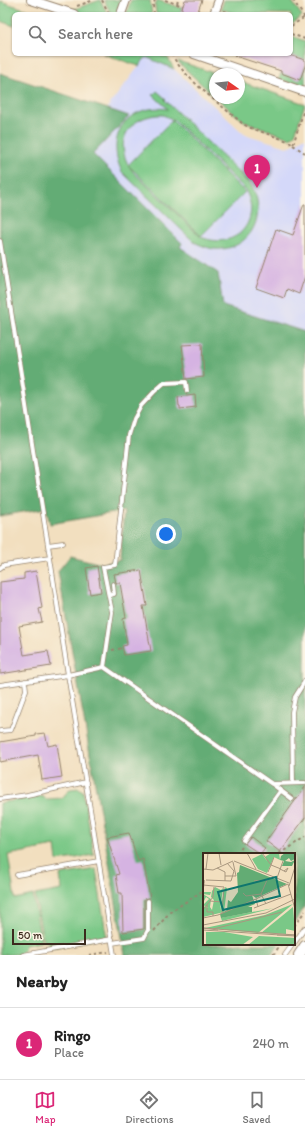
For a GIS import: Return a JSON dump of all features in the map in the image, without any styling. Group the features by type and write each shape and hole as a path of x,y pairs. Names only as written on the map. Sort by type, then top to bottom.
{"street":[{"path":"31,0 68,12"},
{"path":"122,12 126,0"},
{"path":"215,12 219,0"},
{"path":"201,56 305,92"},
{"path":"299,955 305,946"}],"lane":[{"path":"0,241 68,675 114,953"},
{"path":"104,667 112,612 103,567 115,565 130,434 134,419 140,406 155,390 164,384 186,382 187,391"},
{"path":"48,546 63,543"},
{"path":"0,568 4,565 50,558"},
{"path":"109,595 114,594 113,584"},
{"path":"0,685 68,675 104,667 292,799"},
{"path":"293,783 292,712 295,697 305,681"},
{"path":"0,731 11,730 26,690 25,682"},
{"path":"0,799 27,795 86,782"},
{"path":"272,784 305,783"},
{"path":"244,841 281,790"},
{"path":"17,875 99,861"},
{"path":"23,955 112,941 144,938 148,930 148,901"},
{"path":"295,943 305,928"},
{"path":"285,955 293,945"}],"path":[{"path":"70,12 69,9 94,0"},
{"path":"102,0 108,12"},
{"path":"154,0 154,12"},
{"path":"165,0 183,6"},
{"path":"177,4 178,0"},
{"path":"293,0 305,17 293,25"},
{"path":"293,35 305,39"},
{"path":"173,56 177,64 192,80 243,124 288,141 305,153"},
{"path":"293,145 305,106"},
{"path":"107,650 123,648"},
{"path":"281,853 305,837"},
{"path":"150,935 170,912 203,891"},
{"path":"295,925 305,911"},
{"path":"273,955 280,945"},
{"path":"90,955 114,953"}],"shaded area":[{"path":"146,57 174,69 209,102 209,104 212,104 244,134 287,147 305,137 305,332 223,306 218,273 180,247 93,154 129,116 107,108"}],"green space":[{"path":"100,0 107,12 78,12 72,10"},
{"path":"104,0 122,0 119,12 110,12"},
{"path":"131,0 150,0 152,12 127,12"},
{"path":"157,0 182,8 181,12 156,12 155,6"},
{"path":"224,0 291,0 302,16 293,23 293,12 230,12 221,9"},
{"path":"0,1 34,12 12,12 12,25 0,21"},
{"path":"293,37 305,41 305,60 292,56"},
{"path":"109,56 162,56 168,58 174,69 146,57 139,66"},
{"path":"178,61 209,71 209,91"},
{"path":"305,65 305,86 302,87 279,79 281,73 300,80"},
{"path":"0,73 129,116 93,154 182,243 180,247 218,273 223,306 305,332 305,907 295,922 295,853 203,853 203,945 278,945 271,955 125,955 58,571 70,556 102,564 120,560 124,511 50,524 46,508 0,516"},
{"path":"245,83 305,104 295,134 289,138 244,121 223,104 245,104"},
{"path":"157,91 166,99 165,100 249,182 255,193 258,205 257,217 254,228 247,237 238,244 227,248 214,249 194,242 122,172 117,158 116,146 118,134 123,124 141,111 154,108 168,109 153,95","holes":["163,115 174,120 244,188 249,200 251,211 243,230 235,236 225,240 214,240 201,237 134,173 128,163 124,154 123,144 125,136 130,128 146,117"]},
{"path":"172,120 245,192 201,236 128,165"},
{"path":"79,788 83,791 94,855 57,861 55,846 8,855 15,899 33,895 41,942 25,945 24,950 20,954 0,955 0,803 40,796 47,799 62,798 70,789"},
{"path":"96,869 106,936 55,947 50,946 47,941 43,942 35,895 62,890 60,875"}],"building":[{"path":"185,0 202,0 198,12 181,12"},
{"path":"235,56 292,56 305,60 305,66 300,80 281,73 281,71"},
{"path":"304,204 305,276 299,294 287,289 284,298 256,288 276,229 293,235"},
{"path":"202,344 204,377 186,379 182,345"},
{"path":"195,395 196,407 180,409 178,397"},
{"path":"97,566 101,592 90,594 86,568"},
{"path":"141,570 147,606 143,606 151,651 124,655 122,646 127,645 123,619 126,618 120,583 116,583 114,574"},
{"path":"36,571 42,608 39,609 42,622 19,626 24,655 48,651 51,666 0,674 0,582 24,579 24,573"},
{"path":"45,733 48,746 57,744 62,777 42,780 38,755 0,762 0,742"},
{"path":"305,787 305,818 280,852 266,841"},
{"path":"129,833 138,861 143,859 150,898 144,899 144,929 123,932 122,893 119,893 116,875 119,874 107,837"},
{"path":"251,837 265,848 261,853 258,853 245,844"}],"place":[{"name":"Ringo","path":"257,188"}]}
